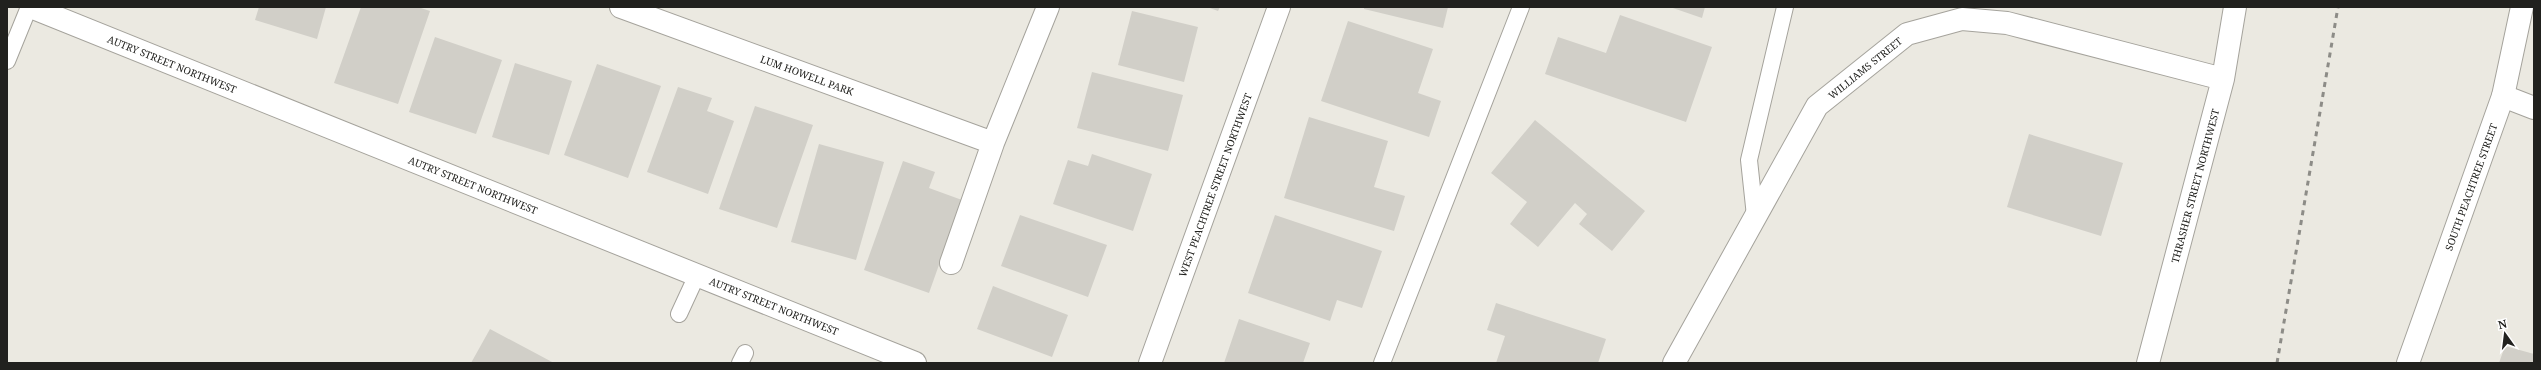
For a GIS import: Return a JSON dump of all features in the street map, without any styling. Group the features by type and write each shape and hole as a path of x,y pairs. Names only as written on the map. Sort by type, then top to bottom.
{"street":[{"name":"AUTRY STREET NORTHWEST","path":"30,7 915,363"},
{"name":"LUM HOWELL PARK","path":"620,7 993,143"},
{"path":"951,263 993,143 1048,7"},
{"name":"WEST PEACHTREE STREET NORTHWEST","path":"1150,363 1279,7"},
{"name":"THRASHER STREET NORTHWEST","path":"2148,363 2223,79 2235,7"},
{"name":"SOUTH PEACHTREE STREET","path":"2408,363 2503,96 2522,7"},
{"name":"WILLIAMS STREET","path":"1674,363 1817,106 1907,34 1938,24 1962,19 2007,23 2223,79"},
{"path":"2503,96 2534,108"}],"lane":[{"path":"7,61 30,7"},
{"path":"1382,363 1521,7"},
{"path":"1755,216 1749,160 1785,7"},
{"path":"679,314 697,275"}],"building":[{"path":"259,7 326,7 317,39 255,20"},
{"path":"361,7 418,7 430,11 398,104 334,83"},
{"path":"1207,7 1220,7 1218,11"},
{"path":"1364,7 1448,7 1443,28 1364,9"},
{"path":"1670,7 1705,7 1702,18"},
{"path":"1132,11 1198,27 1184,82 1118,65"},
{"path":"1620,15 1712,47 1686,122 1545,74 1558,37 1606,53"},
{"path":"1348,21 1433,49 1418,93 1441,101 1429,137 1321,101"},
{"path":"435,37 502,60 476,134 409,112"},
{"path":"515,63 572,81 549,155 492,137"},
{"path":"597,64 661,86 628,178 564,155"},
{"path":"1092,72 1183,95 1168,151 1077,128"},
{"path":"678,87 712,98 707,111 734,121 708,194 647,172"},
{"path":"755,106 813,125 777,228 719,209"},
{"path":"1309,117 1388,141 1374,187 1405,196 1394,231 1284,198"},
{"path":"1535,120 1645,211 1612,251 1579,224 1587,214 1575,203 1538,247 1510,224 1527,202 1491,173"},
{"path":"2029,134 2123,163 2101,236 2007,207"},
{"path":"819,144 884,162 856,260 791,242"},
{"path":"1092,154 1152,174 1133,231 1053,204 1068,160 1088,166"},
{"path":"903,161 935,172 929,188 962,200 929,293 864,270"},
{"path":"1020,215 1107,245 1088,297 1001,266"},
{"path":"1275,215 1382,251 1362,308 1337,300 1330,321 1248,293"},
{"path":"993,286 1068,315 1052,357 977,329"},
{"path":"1496,303 1606,339 1598,363 1496,363 1505,336 1487,330"},
{"path":"1239,319 1310,343 1303,363 1224,363"},
{"path":"490,329 554,363 471,363"},
{"path":"2505,346 2534,354 2534,363 2499,363"}],"railway":[{"path":"2277,363 2338,7"}]}
